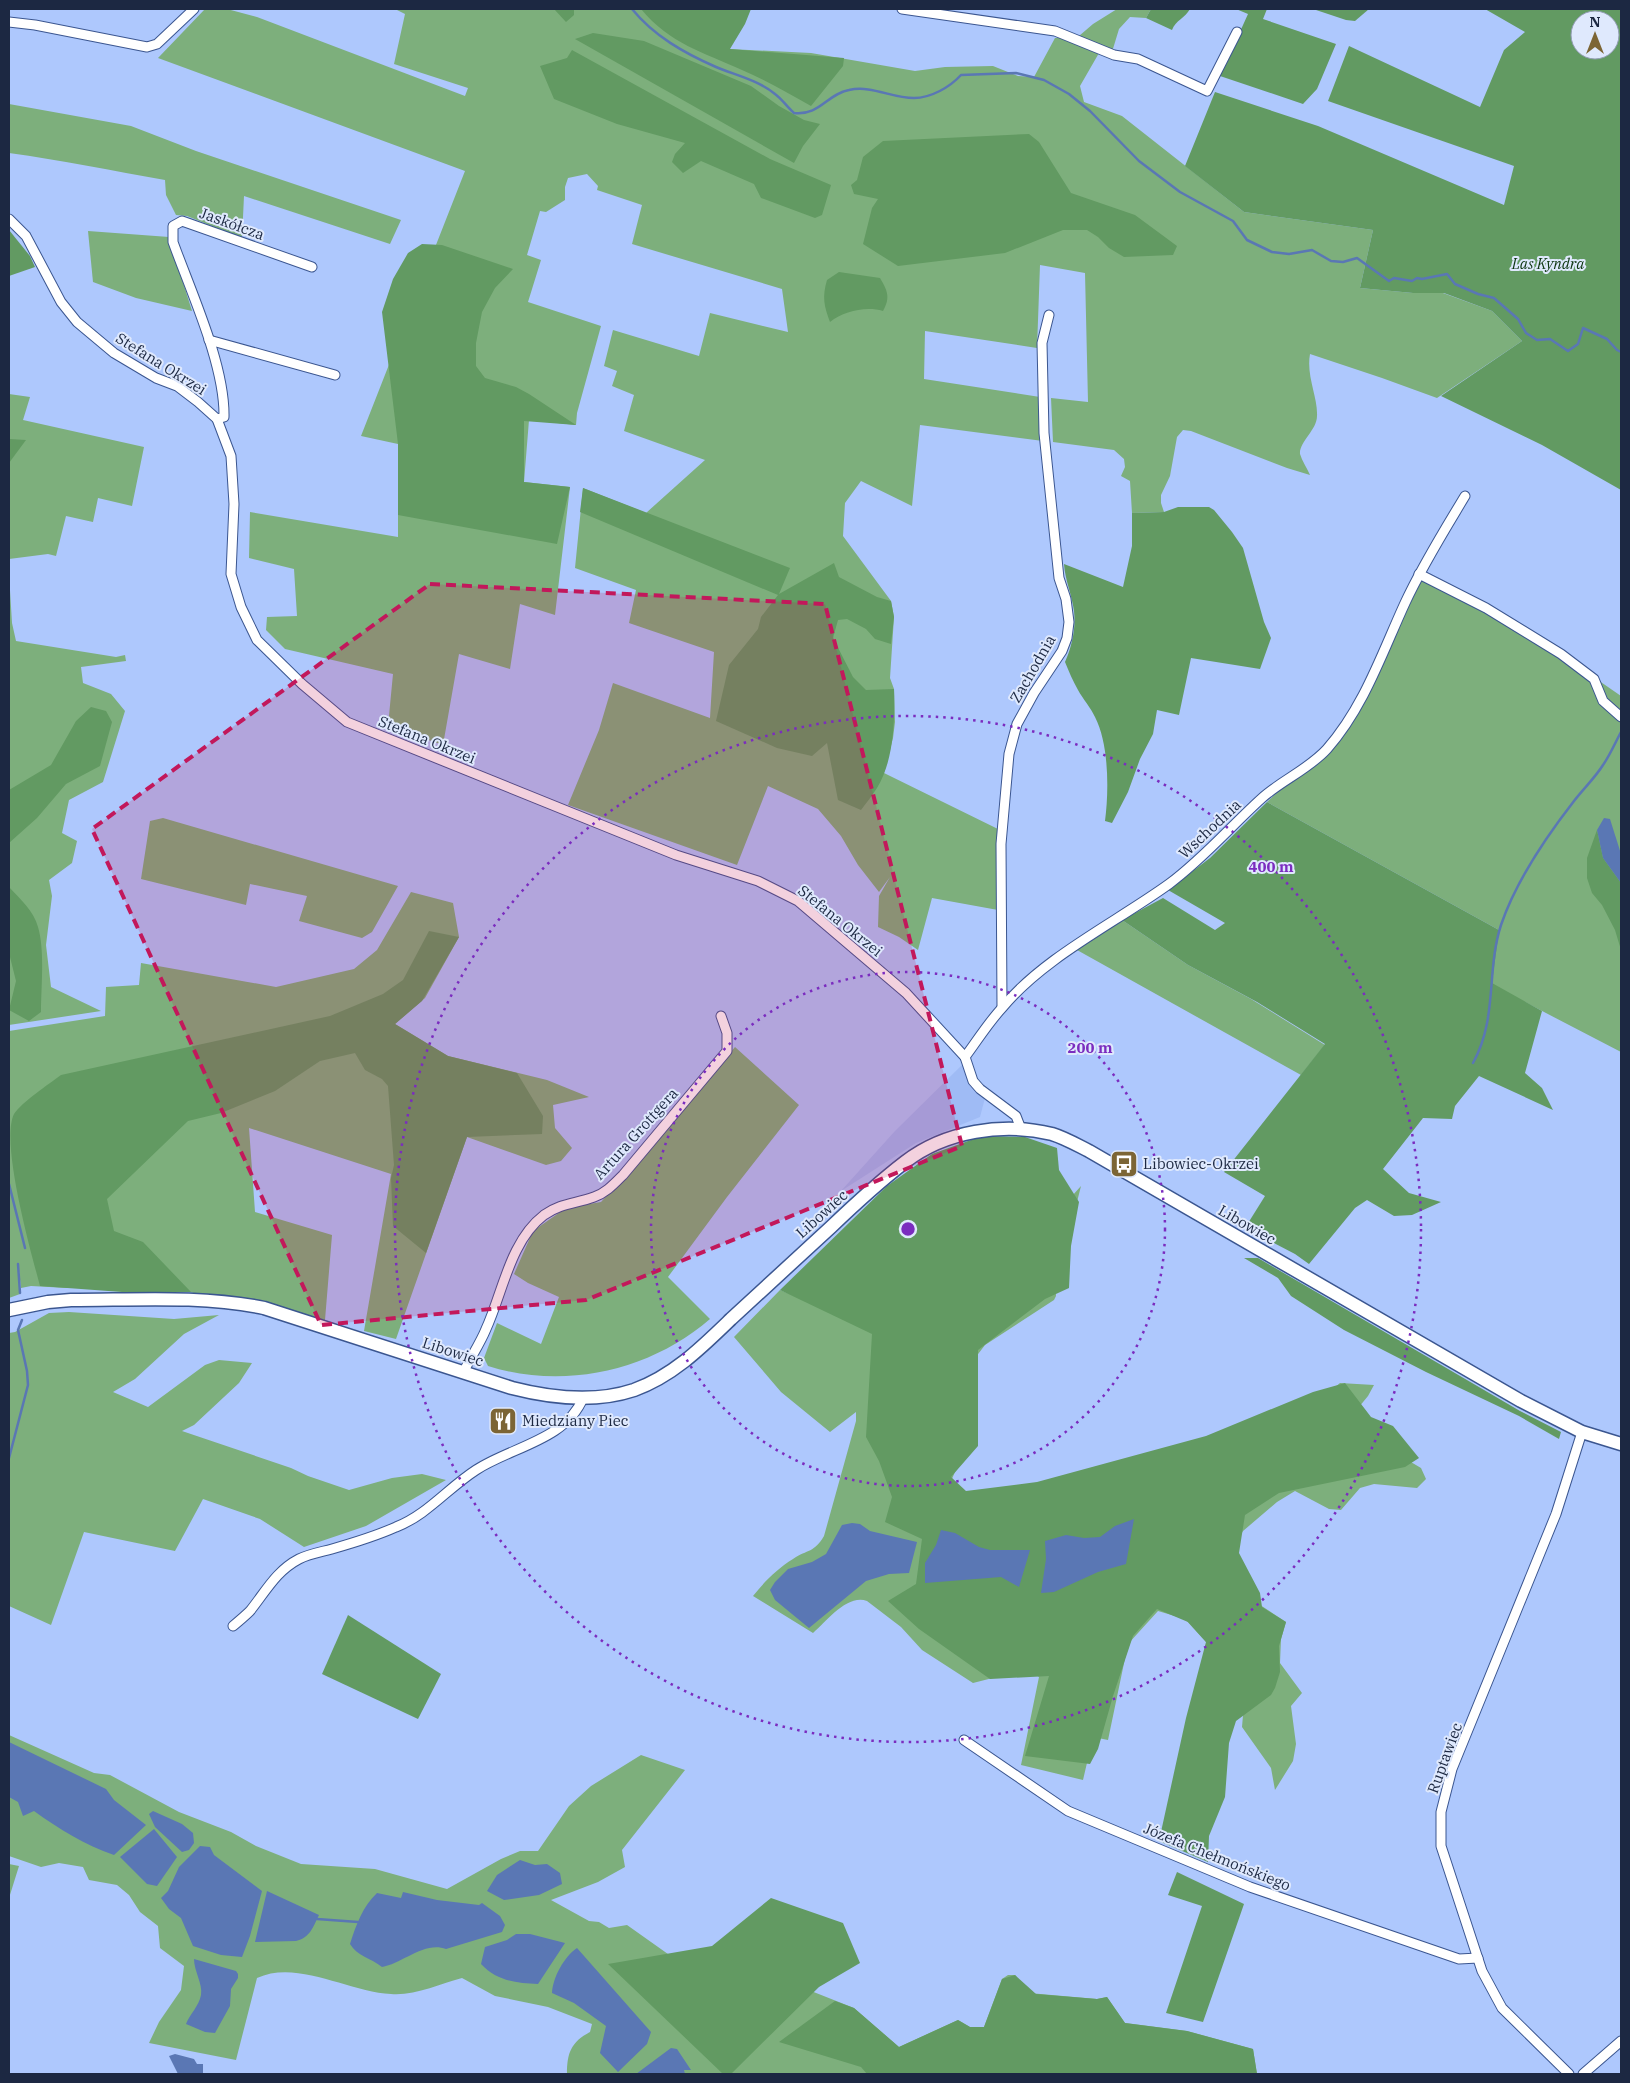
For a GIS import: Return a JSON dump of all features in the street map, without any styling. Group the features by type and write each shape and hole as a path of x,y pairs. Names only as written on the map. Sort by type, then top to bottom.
{"street":[{"path":"9,22 35,25 147,47 157,44 194,9"},
{"path":"902,9 1055,31 1114,55 1138,59 1207,91 1237,32"},
{"name":"Stefana Okrzei","path":"9,219 26,236 61,302 77,322 114,353 148,374 177,386 217,419 231,456 234,504 231,574 236,594 256,640 330,709 346,722 676,854 775,889 798,901 906,993 965,1057 973,1081 980,1089 1016,1116 1021,1129"},
{"name":"Jaskółcza","path":"217,419 224,417 224,398 209,340 173,242 173,226 182,221 312,267"},
{"name":"Zachodnia","path":"1002,1007 1001,844 1009,754 1017,724 1034,693 1062,650 1067,638 1070,622 1066,599 1058,578 1044,433 1042,343 1049,315"},
{"path":"209,340 334,374"},
{"name":"Wschodnia","path":"965,1057 1002,1007 1023,986 1068,950 1126,914 1197,862 1263,797 1325,751 1341,731 1358,703 1382,656 1419,574 1465,496"},
{"path":"1419,574 1486,608 1561,654 1594,679 1603,701 1621,716"},
{"name":"Artura Grottgera","path":"463,1373 486,1331 516,1251 532,1226 544,1215 564,1204 593,1198 608,1190 623,1174 727,1051 727,1033 721,1016"},
{"name":"Libowiec","path":"9,1310 42,1303 71,1300 211,1301 238,1303 264,1308 463,1373 540,1395 583,1398 600,1397 634,1390 668,1373 698,1351 848,1211 906,1162 930,1147 959,1136 990,1129 1021,1129 1053,1135 1090,1151 1521,1401 1582,1432 1621,1444"},
{"path":"233,1626 250,1611 269,1583 300,1558 398,1527 429,1508 475,1470 520,1449 556,1429 570,1419 583,1398"},
{"name":"Ruptawiec","path":"1569,2074 1502,2008 1482,1971 1441,1846 1441,1812 1452,1769 1556,1514 1582,1432"},
{"name":"Józefa Chełmońskiego","path":"964,1740 1068,1812 1250,1887 1459,1959 1478,1958"},
{"path":"1583,2074 1621,2041"}],"highlighted area":[{"path":"430,584 825,604 962,1146 586,1300 321,1325 92,829"}],"shaded area":[{"path":"1604,818 1610,819 1621,854 1621,883 1603,858 1597,830"},
{"path":"962,1065 985,1098 980,1117 916,1143 841,1191 895,1131"},
{"path":"1134,1519 1126,1564 1098,1572 1054,1592 1041,1593 1046,1559 1045,1541 1066,1535 1084,1538 1100,1537 1115,1526"},
{"path":"860,1524 870,1531 917,1542 909,1573 889,1574 866,1581 809,1628 775,1600 770,1590 788,1569 812,1562 826,1554 842,1525"},
{"path":"941,1530 955,1533 979,1547 990,1550 1030,1550 1019,1587 1001,1577 925,1583 925,1563 936,1545"},
{"path":"9,1742 106,1789 114,1800 146,1825 114,1855 72,1836 34,1811 23,1816 18,1802 9,1797"},
{"path":"153,1811 182,1824 193,1833 194,1843 189,1850 182,1852 155,1827 149,1814"},
{"path":"154,1829 177,1857 157,1886 147,1884 120,1857"},
{"path":"200,1846 210,1847 214,1855 262,1891 250,1936 242,1957 221,1955 193,1946 181,1918 169,1909 161,1898 168,1891 179,1867"},
{"path":"520,1860 535,1865 547,1864 560,1873 562,1884 539,1895 504,1900 487,1891 497,1875"},
{"path":"267,1891 319,1915 308,1935 296,1941 255,1942"},
{"path":"403,1892 437,1900 479,1905 482,1903 500,1916 505,1925 502,1932 446,1949 438,1947 421,1950 382,1967 360,1954 350,1944 357,1923 377,1893 401,1898"},
{"path":"516,1934 530,1934 565,1943 538,1984 522,1983 500,1978 481,1964 485,1947 507,1940"},
{"path":"577,1948 651,2032 647,2044 618,2072 600,2053 606,2026 574,2003 552,1993 554,1980 560,1968"},
{"path":"194,1959 236,1971 238,1974 238,1978 231,1989 230,2006 215,2033 205,2032 186,2024 201,1995 201,1986"},
{"path":"671,2048 677,2049 691,2070 684,2070 685,2074 636,2074"},
{"path":"175,2054 194,2059 197,2064 203,2064 203,2074 178,2074 169,2056"}],"green space":[{"path":"205,9 227,9 257,17 465,96 468,88 394,64 405,14 395,9 647,9 729,49 811,53 915,71 945,67 993,66 1018,76 1034,77 1055,38 1079,36 1093,24 1117,9 1151,9 1146,18 1130,17 1119,29 1112,52 1099,53 1080,86 1084,102 1122,116 1244,212 1373,230 1360,288 1413,293 1443,293 1492,311 1522,341 1437,398 1310,354 1309,362 1317,416 1314,426 1300,449 1300,454 1310,475 1191,431 1183,430 1177,437 1170,476 1161,495 1164,512 1132,513 1130,481 1121,476 1125,467 1124,459 1114,450 1053,442 1051,398 1088,402 1085,273 1040,265 1037,348 925,331 924,379 1040,397 1043,441 920,425 912,506 861,481 845,503 843,536 891,601 894,617 890,678 894,689 895,722 884,773 1000,830 998,910 932,898 918,950 899,937 878,927 879,896 890,877 879,892 858,865 841,836 818,809 768,786 737,865 568,805 599,730 613,683 710,718 714,652 629,623 636,590 575,568 583,488 646,513 705,460 624,431 634,395 612,386 617,371 604,366 613,330 699,356 710,313 788,332 782,289 632,244 642,205 597,190 598,186 587,174 568,178 565,187 565,200 546,212 540,211 527,255 541,260 528,302 601,326 577,413 576,425 529,420 524,482 570,487 555,615 520,604 510,669 459,654 443,745 388,726 393,674 285,649 266,630 267,617 297,616 294,569 249,558 250,512 398,537 398,444 361,436 465,171 158,58"},
{"path":"554,9 574,9 574,15 566,22"},
{"path":"641,9 751,9 745,24 730,49 844,58 843,66 811,106 760,78 675,39 652,21"},
{"path":"1151,9 1190,9 1172,30 1146,18"},
{"path":"1236,9 1267,9 1263,19 1336,44 1317,89 1303,104 1220,76 1248,14"},
{"path":"1313,9 1369,9 1355,21 1346,20"},
{"name":"Las Kyndra","path":"1485,9 1621,9 1621,490 1542,445 1441,396 1522,341 1492,311 1444,293 1413,293 1360,288 1373,230 1244,212 1185,166 1215,92 1318,126 1504,205 1514,166 1328,101 1349,46 1480,107 1504,50 1525,32"},
{"path":"593,33 644,41 751,86 779,106 804,120 820,124 803,146 794,163 575,39"},
{"path":"572,50 770,159 831,185 822,215 815,218 761,198 754,184 701,161 683,173 672,162 675,154 685,143 617,124 554,99 540,66 567,58"},
{"path":"9,104 131,126 196,151 401,220 390,244 244,196 242,238 187,216 176,215 166,195 165,180 9,153"},
{"path":"1029,134 1039,142 1071,193 1135,215 1177,246 1173,255 1124,257 1109,248 1098,237 1087,230 1063,230 1005,253 898,266 863,244 872,208 878,199 854,194 851,185 857,180 863,157 883,141"},
{"path":"9,230 30,256 35,267 9,276"},
{"path":"88,231 169,237 192,311 136,298 93,282"},
{"path":"422,244 442,245 513,269 495,288 482,312 476,343 476,366 485,378 516,387 576,425 524,421 524,482 570,487 557,544 398,515 398,444 382,312 393,279 408,253"},
{"path":"839,272 880,278 887,294 887,302 883,311 862,309 848,312 830,322 824,301 825,286 827,280"},
{"path":"9,394 30,397 23,420 144,447 132,506 98,498 93,522 66,516 56,556 48,554 9,559"},
{"path":"9,439 26,440 9,463"},
{"path":"583,488 790,568 779,594 834,563 839,577 877,597 891,601 894,617 891,644 875,639 866,629 847,619 838,620 833,638 853,677 866,690 894,689 894,727 887,765 877,788 861,810 838,800 827,743 812,756 777,748 716,721 729,665 758,629 761,617 778,595 580,512"},
{"path":"1178,507 1209,507 1214,510 1232,532 1243,548 1264,622 1271,638 1260,669 1191,658 1179,715 1157,710 1153,734 1140,759 1128,792 1112,823 1105,821 1107,768 1100,728 1076,687 1065,662 1073,637 1074,618 1064,564 1123,587 1132,546 1132,513 1164,512"},
{"path":"1423,572 1621,696 1621,1052 1492,985 1495,938 1499,930 1267,802 1334,745"},
{"path":"9,574 12,623 16,641 116,657 125,655 126,661 81,667 83,683 111,694 125,711 103,782 69,800 62,833 77,841 72,863 49,880 52,896 46,945 51,987 101,1011 9,1025"},
{"path":"91,707 106,711 112,722 100,766 66,784 37,818 9,843 9,790 51,765 76,721"},
{"path":"1267,802 1499,930 1492,983 1542,1011 1525,1073 1542,1088 1553,1110 1479,1076 1455,1106 1452,1119 1423,1118 1383,1169 1409,1193 1441,1202 1412,1215 1394,1216 1367,1200 1355,1208 1309,1264 1295,1254 1245,1228 1265,1196 1224,1172 1325,1044 1257,1002 1188,965 1122,920 1163,898 1215,930 1225,923 1168,890 1210,858"},
{"path":"163,818 398,886 372,932 362,938 299,921 307,896 250,884 246,905 141,879 150,821"},
{"path":"1597,830 1603,858 1621,883 1621,950 1615,930 1602,905 1592,893 1587,878 1587,858"},
{"path":"9,887 33,916 40,937 42,958 41,1012 29,1021 9,1010 16,981 9,953"},
{"path":"411,892 453,903 459,937 425,998 395,1024 448,1056 547,1080 589,1097 553,1105 555,1128 572,1148 561,1161 546,1165 467,1137 396,1339 364,1331 391,1174 249,1128 255,1212 332,1235 325,1320 131,1280 67,1288 31,1286 21,1288 18,1262 20,1294 9,1298 9,1031 105,1016 106,987 139,985 141,963 276,987 354,969 377,950"},
{"path":"1122,920 1188,965 1251,999 1325,1045 1301,1075 1077,950"},
{"path":"429,931 459,937 422,1001 395,1024 448,1056 517,1073 543,1116 542,1134 467,1137 426,1253 393,1226 391,1178 394,1165 388,1086 382,1079 365,1070 355,1053 320,1061 275,1091 221,1113 188,1121 107,1199 114,1231 143,1242 191,1292 122,1292 40,1286 18,1198 11,1148 11,1128 14,1114 23,1104 61,1075 330,1016 383,994 403,980"},
{"path":"735,1047 799,1105 727,1197 668,1277 710,1319 686,1337 661,1352 605,1371 576,1375 546,1376 517,1373 488,1366 484,1358 497,1323 541,1344 559,1297 528,1283 514,1274 533,1231 566,1208 601,1202 662,1135"},
{"path":"982,1136 1025,1137 1057,1148 1059,1170 1079,1202 1071,1246 1069,1288 1045,1299 978,1350 978,1446 951,1477 966,1491 1037,1482 1206,1436 1313,1392 1345,1383 1371,1417 1393,1426 1419,1458 1405,1467 1279,1493 1245,1515 1239,1553 1260,1593 1262,1607 1286,1622 1279,1646 1280,1672 1275,1688 1271,1695 1236,1721 1229,1743 1225,1797 1209,1836 1208,1862 1159,1841 1186,1718 1206,1642 1188,1622 1157,1609 1133,1636 1098,1749 1090,1764 1025,1756 1049,1676 990,1679 919,1629 888,1601 916,1584 922,1539 885,1522 892,1497 879,1461 866,1437 872,1334 780,1290 887,1186 932,1154"},
{"path":"1081,1186 1064,1254 1055,1268 1056,1296 1054,1300 985,1345 972,1362 968,1443 938,1510 1309,1409 1340,1383 1374,1385 1368,1396 1336,1435 1399,1455 1421,1468 1426,1479 1417,1488 1374,1484 1360,1488 1341,1510 1329,1509 1295,1491 1277,1502 1243,1531 1225,1561 1248,1597 1286,1622 1281,1639 1280,1663 1302,1693 1291,1706 1296,1744 1293,1761 1275,1790 1271,1768 1242,1727 1247,1668 1206,1642 1185,1619 1158,1611 1128,1644 1108,1740 1093,1737 1083,1780 1021,1765 1039,1677 1028,1669 973,1683 922,1650 901,1627 867,1601 852,1601 845,1605 813,1633 753,1596 776,1571 814,1548 824,1536 856,1421 856,1412 830,1432 781,1392 734,1337 780,1290 844,1316 1055,1215"},
{"path":"1244,1258 1258,1258 1520,1411 1561,1432 1559,1439 1519,1416 1426,1372 1344,1330 1291,1296 1278,1278"},
{"path":"69,1312 174,1319 219,1315 184,1334 135,1379 113,1392 148,1407 205,1365 219,1360 252,1363 239,1383 194,1425 182,1431 349,1490 392,1478 422,1474 446,1480 366,1526 304,1547 260,1519 203,1499 175,1551 84,1532 51,1625 9,1606 9,1333 15,1332 49,1313"},
{"path":"348,1615 441,1674 418,1719 322,1674"},
{"path":"9,1735 94,1773 110,1775 179,1812 231,1832 256,1846 301,1864 375,1869 447,1889 501,1859 520,1851 538,1851 569,1806 591,1786 641,1755 685,1770 622,1850 625,1867 598,1882 551,1900 589,1921 599,1922 609,1928 627,1925 675,1959 801,1987 854,2008 899,2047 958,2020 970,2027 984,2027 1002,1979 1008,1975 1015,1975 1029,1993 1097,1999 1107,1997 1125,2023 1187,2031 1253,2049 1257,2074 567,2074 571,2049 578,2040 590,2032 592,2024 548,2007 495,1996 462,1978 418,1991 391,1994 358,1988 306,1974 289,1972 273,1973 257,1978 236,2060 149,2043 159,2022 181,1990 184,1966 160,1948 158,1926 140,1912 129,1895 117,1885 89,1880 83,1867 59,1863 41,1867 9,1856"},
{"path":"9,1864 19,1866 9,1898"},
{"path":"1177,1872 1244,1904 1203,2022 1166,2013 1202,1906 1168,1895"},
{"path":"771,1898 843,1923 860,1963 819,1987 731,2074 723,2074 608,1964 712,1946"},
{"path":"1015,1975 1036,1994 1097,1999 1107,1997 1125,2023 1187,2031 1253,2049 1257,2074 867,2074 861,2067 779,2042 835,2001 854,2008 899,2047 958,2020 970,2027 984,2027 1002,1979"}],"waterway":[{"path":"632,9 670,43 704,62 761,85 778,96 794,113 810,111 841,92 857,89 920,98 946,88 961,75 1016,73 1044,80 1069,94 1090,111 1139,161 1180,192 1233,221 1247,240 1272,252 1289,254 1312,250 1331,261 1343,262 1357,258 1389,281 1394,278 1412,281 1417,278 1422,279 1447,274 1455,284 1478,294 1494,298 1518,319 1526,333 1537,340 1550,339 1568,351 1578,344 1583,328 1607,339 1621,352"},
{"path":"1473,1063 1486,1029 1497,942 1507,909 1523,876 1543,844 1574,801 1600,770 1621,732"},
{"path":"9,1184 25,1248"},
{"path":"18,1264 20,1293"},
{"path":"9,1458 28,1385 27,1371 18,1330 22,1320"},
{"path":"317,1919 358,1922"}],"place":[{"name":"Libowiec-Okrzei","path":"1124,1164"},
{"name":"Miedziany Piec","path":"503,1421"}]}
